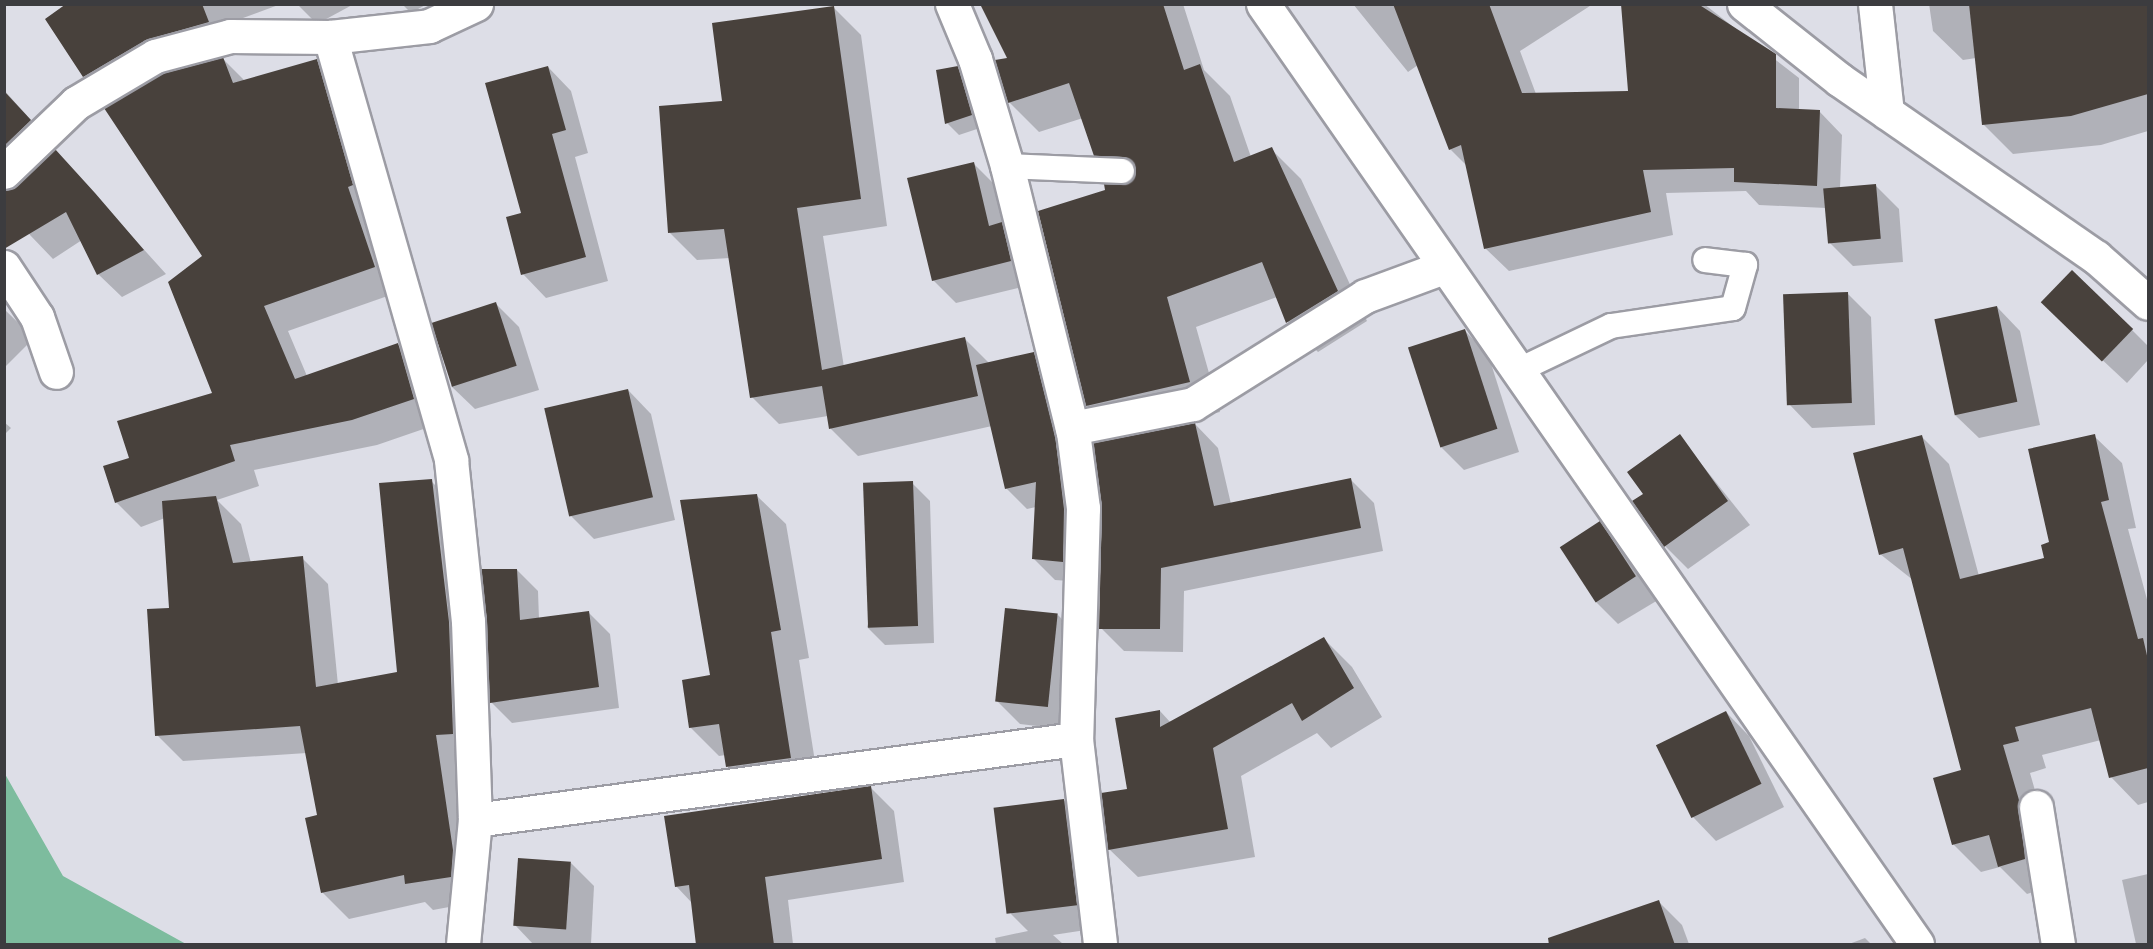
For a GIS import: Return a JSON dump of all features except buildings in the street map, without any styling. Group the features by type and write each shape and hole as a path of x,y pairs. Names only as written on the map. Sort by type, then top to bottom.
{"street":[{"path":"951,4 975,59 1007,166 1072,428 1083,508 1076,740 1101,945"},
{"path":"1263,4 1917,945"},
{"path":"1744,4 1887,112 2096,257 2148,303"},
{"path":"1875,4 1887,112"},
{"path":"4,172 76,103 155,56 231,36 330,37 429,26 464,7"},
{"path":"330,37 452,460 468,621 475,820 463,945"},
{"path":"4,267 37,317 56,372"},
{"path":"1072,428 1193,404 1358,300 1444,267"},
{"path":"475,820 1076,740"},
{"path":"2036,807 2058,945"}],"lane":[{"path":"1007,166 1122,171"},
{"path":"1517,371 1611,326 1733,308 1745,265 1706,260"}],"green space":[{"path":"5,774 63,876 186,944 5,944"}]}
